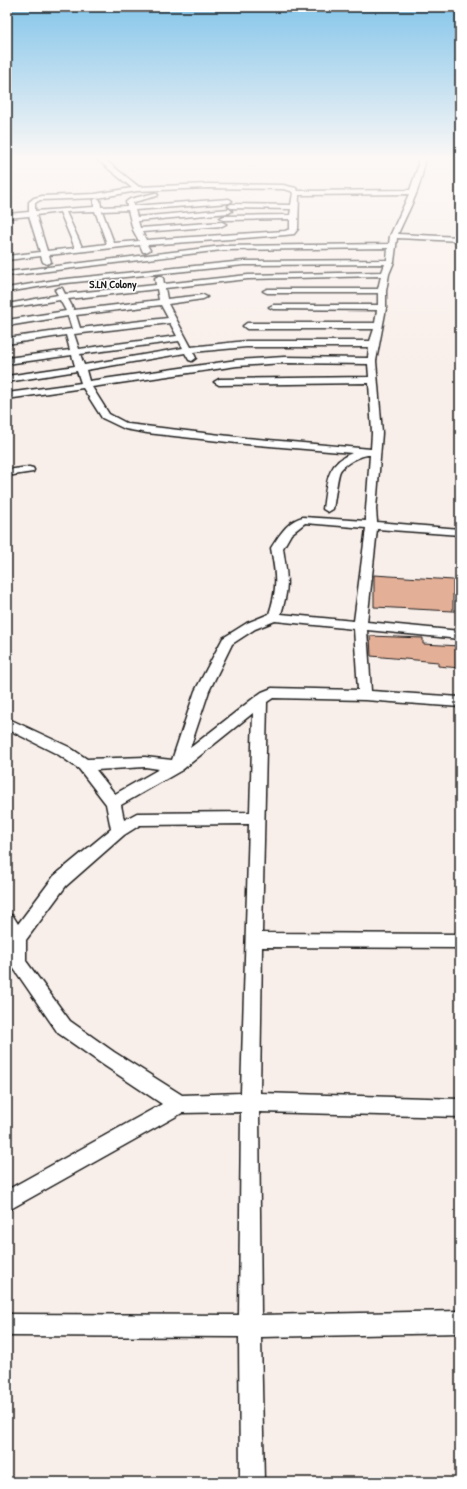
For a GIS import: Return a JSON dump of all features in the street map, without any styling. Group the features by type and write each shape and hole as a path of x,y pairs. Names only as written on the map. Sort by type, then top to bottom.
{"street":[{"path":"37,228 48,268 71,313 75,352 86,385 105,416 125,426 147,430 370,452"},
{"path":"70,228 79,249"},
{"path":"105,228 111,246"},
{"path":"151,228 137,230 157,272 163,301 196,368"},
{"path":"222,228 220,236 222,248"},
{"path":"8,256 220,236 291,232 294,228"},
{"path":"365,695 360,626 372,525 370,452 377,433 372,361 382,308 382,291 385,274 390,262 393,241 398,228"},
{"path":"7,274 222,248 460,238"},
{"path":"7,290 56,282 244,263 390,262"},
{"path":"244,263 248,277"},
{"path":"7,306 63,297 248,277 385,274"},
{"path":"267,291 382,291"},
{"path":"7,323 71,313 203,297"},
{"path":"273,307 382,308"},
{"path":"7,341 73,331 173,320"},
{"path":"248,326 379,326"},
{"path":"7,361 181,338"},
{"path":"7,379 188,350 246,344 374,344"},
{"path":"7,396 196,368 284,360 372,361"},
{"path":"219,382 373,380"},
{"path":"328,509 335,470 349,458 370,452"},
{"path":"7,473 29,470"},
{"path":"274,617 281,596 282,578 277,548 287,532 303,520 460,532"},
{"path":"177,766 202,691 227,641 251,626 274,617 460,635"},
{"path":"112,802 177,766 260,700 267,695 277,692 365,695 460,702"},
{"path":"252,1482 250,1102 260,700"},
{"path":"7,723 64,751 84,765 112,802 120,831"},
{"path":"84,765 145,762 177,766"},
{"path":"13,944 60,881 120,831 137,819 256,818"},
{"path":"7,921 18,962 64,1027 108,1058 180,1104"},
{"path":"255,940 460,941"},
{"path":"7,1201 180,1104 250,1102 460,1108"},
{"path":"7,1325 250,1326 460,1322"}],"building":[{"path":"374,575 453,580 453,611 374,607"},
{"path":"370,636 423,638 423,644 460,646 460,668 438,666 438,662 371,656"}],"district":[{"name":"S.LN Colony","path":"113,284"}]}
